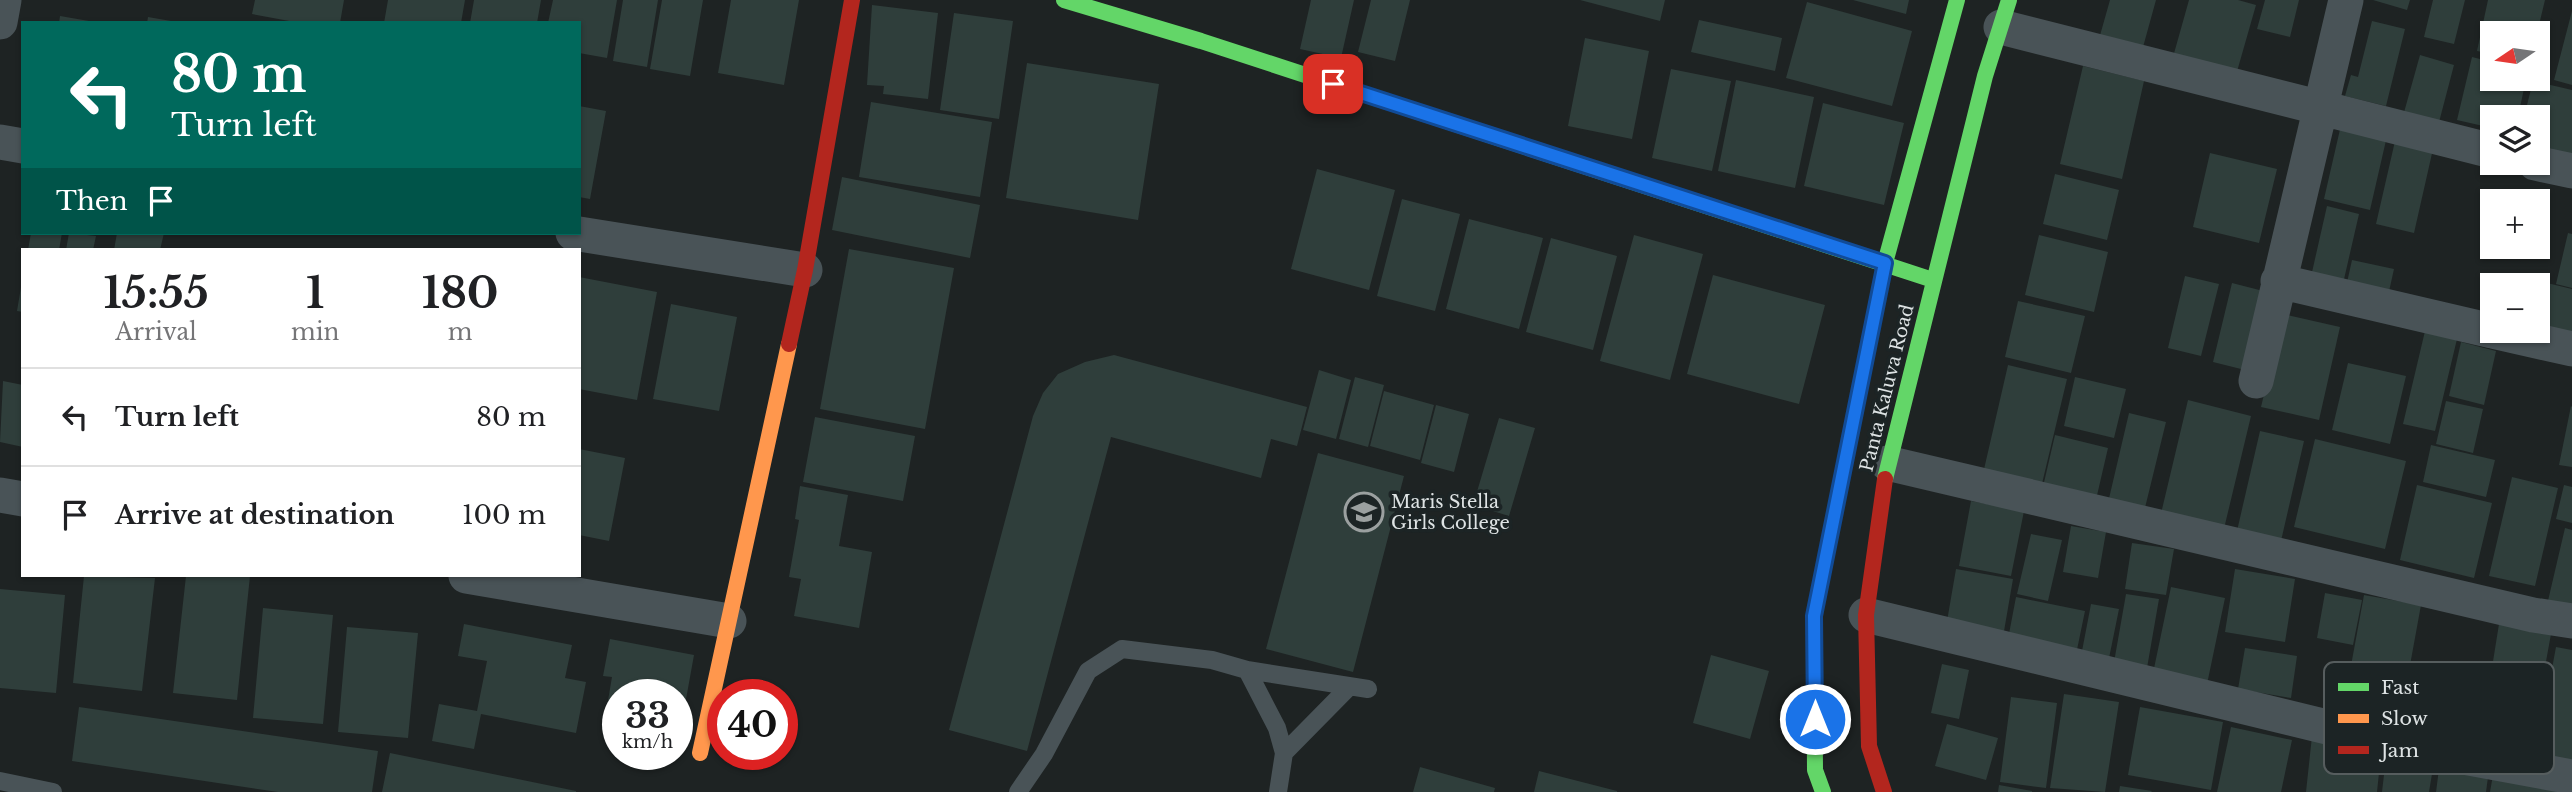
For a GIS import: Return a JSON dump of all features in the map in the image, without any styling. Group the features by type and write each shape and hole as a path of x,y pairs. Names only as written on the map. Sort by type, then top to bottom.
{"street":[{"path":"0,22 4,0"},
{"path":"700,753 805,270 852,0"},
{"path":"1065,0 1885,263 1933,281"},
{"name":"Panta Kaluva Road","path":"1823,792 1815,770 1814,616 1885,263 1957,0"},
{"path":"2256,381 2346,0"},
{"path":"2005,13 2322,107 2480,148"},
{"name":"Panta Kaluva Road","path":"1884,792 1869,746 1866,615 1886,463 2005,13"},
{"path":"0,142 21,146"},
{"path":"2550,167 2572,172"},
{"path":"581,234 805,270"},
{"path":"2278,281 2480,328"},
{"path":"2545,343 2572,349"},
{"path":"1886,463 2235,546 2572,621"},
{"path":"0,495 21,499"},
{"path":"472,577 729,621"},
{"path":"1866,615 2324,726"},
{"path":"2554,774 2572,777"}],"lane":[{"path":"1018,792 1044,754 1088,671 1122,649 1212,660 1247,670 1368,689"},
{"path":"1247,670 1277,728 1284,753 1278,792"},
{"path":"1284,753 1349,687"},
{"path":"0,781 53,792"}],"building":[{"path":"255,0 344,0 340,21 289,21 252,14"},
{"path":"388,0 465,0 461,21 384,21"},
{"path":"474,0 541,0 537,21 470,21"},
{"path":"553,0 617,0 607,58 581,53 581,21 548,21"},
{"path":"623,0 658,0 647,67 613,61"},
{"path":"662,0 703,0 690,76 650,69"},
{"path":"731,0 799,0 784,85 718,73"},
{"path":"1311,0 1354,0 1341,58 1300,49"},
{"path":"1371,0 1410,0 1395,61 1358,52"},
{"path":"1580,0 1665,0 1660,21"},
{"path":"1853,0 1909,0 1906,14"},
{"path":"2110,0 2156,0 2140,58 2097,46"},
{"path":"2189,0 2238,0 2256,5 2236,75 2173,57"},
{"path":"2265,0 2299,0 2290,37 2257,29"},
{"path":"2373,0 2410,0 2407,10"},
{"path":"2433,0 2465,0 2454,44 2424,37"},
{"path":"2488,0 2545,0 2540,21 2483,21"},
{"path":"1807,2 1912,31 1892,106 1786,78"},
{"path":"872,5 938,13 928,99 883,94 884,86 867,85"},
{"path":"2572,11 2572,85 2554,80"},
{"path":"954,13 1013,21 999,119 940,110"},
{"path":"60,16 89,21 59,21"},
{"path":"148,17 171,21 147,21"},
{"path":"1699,20 1782,38 1775,71 1691,52"},
{"path":"2372,21 2405,29 2386,106 2345,96 2351,75 2358,77"},
{"path":"1585,38 1649,51 1632,139 1568,126"},
{"path":"2420,55 2454,65 2438,126 2403,116"},
{"path":"2472,57 2480,59 2480,91 2523,91 2521,105 2480,105 2480,125 2457,120"},
{"path":"1027,63 1159,84 1138,220 1006,198"},
{"path":"2083,66 2144,81 2122,179 2060,164"},
{"path":"1671,69 1731,81 1712,171 1652,158"},
{"path":"1736,80 1814,97 1795,188 1718,171"},
{"path":"2550,85 2572,90 2572,166 2550,160 2550,105 2527,105 2530,91 2550,91"},
{"path":"871,102 992,122 980,197 859,177"},
{"path":"1823,103 1904,123 1884,205 1804,186"},
{"path":"581,106 606,111 590,199 581,197"},
{"path":"2341,125 2387,136 2370,210 2324,199"},
{"path":"2395,141 2433,149 2414,233 2376,224"},
{"path":"2210,153 2277,169 2259,243 2193,227"},
{"path":"1317,169 1395,190 1369,290 1291,269"},
{"path":"2055,174 2119,190 2107,240 2043,224"},
{"path":"842,177 980,205 970,258 832,230"},
{"path":"1402,199 1460,214 1435,311 1377,296"},
{"path":"2327,206 2359,214 2342,288 2310,281"},
{"path":"1469,219 1543,238 1519,329 1446,309"},
{"path":"2568,233 2572,234 2572,288 2556,284"},
{"path":"31,235 62,235 59,248 28,248"},
{"path":"69,235 96,236 93,248 66,248"},
{"path":"117,235 164,235 160,248 114,248"},
{"path":"1634,235 1703,254 1670,380 1600,361"},
{"path":"2039,235 2108,252 2094,312 2025,295"},
{"path":"1551,238 1617,256 1593,350 1526,332"},
{"path":"849,249 954,268 925,429 820,409"},
{"path":"2352,260 2394,269 2388,296 2346,287"},
{"path":"1713,275 1825,305 1799,404 1687,374"},
{"path":"2185,276 2219,284 2201,356 2168,348"},
{"path":"581,277 657,292 637,400 581,389"},
{"path":"2232,283 2271,293 2253,372 2213,362"},
{"path":"2550,284 2572,289 2572,341 2550,336"},
{"path":"21,287 21,312 17,311"},
{"path":"2018,301 2085,316 2071,373 2005,357"},
{"path":"671,304 737,317 719,411 653,399"},
{"path":"2283,314 2340,327 2319,420 2261,407"},
{"path":"2425,331 2457,339 2435,431 2403,424"},
{"path":"2461,342 2496,351 2484,405 2449,396"},
{"path":"1114,355 1307,407 1297,446 1271,439 1261,478 1111,437 1027,751 949,730 1033,416 1043,393 1058,374 1085,362"},
{"path":"2348,363 2406,376 2390,444 2332,430"},
{"path":"2008,365 2067,379 2040,492 1982,478"},
{"path":"1319,370 1351,380 1336,439 1303,430"},
{"path":"1355,377 1384,385 1368,447 1339,439"},
{"path":"2075,377 2126,389 2114,438 2064,426"},
{"path":"3,381 21,385 21,447 0,442"},
{"path":"1384,391 1434,405 1420,460 1370,446"},
{"path":"2188,400 2251,416 2222,537 2159,522"},
{"path":"2446,401 2483,409 2473,453 2436,444"},
{"path":"1436,405 1469,414 1454,472 1421,463"},
{"path":"2572,407 2572,467 2559,465"},
{"path":"2129,413 2166,422 2143,516 2107,507"},
{"path":"815,417 915,436 903,501 803,482"},
{"path":"1499,418 1535,428 1509,516 1473,505"},
{"path":"2260,431 2304,441 2281,541 2237,531"},
{"path":"2055,435 2108,448 2095,504 2042,491"},
{"path":"2315,439 2406,461 2385,549 2294,527"},
{"path":"2431,445 2495,460 2486,497 2423,482"},
{"path":"581,449 625,458 609,541 581,535"},
{"path":"1318,453 1404,476 1353,672 1266,649"},
{"path":"2512,477 2558,488 2535,586 2489,576"},
{"path":"2417,485 2492,503 2474,578 2400,560"},
{"path":"2564,485 2572,487 2572,523 2556,519"},
{"path":"800,486 848,495 839,546 872,552 859,628 794,616 801,579 789,577 799,520 795,519"},
{"path":"1971,501 2024,511 2011,576 1959,566"},
{"path":"2071,526 2106,532 2098,578 2063,572"},
{"path":"2565,528 2572,530 2572,611 2547,605"},
{"path":"2031,534 2062,540 2048,601 2017,594"},
{"path":"2132,543 2174,549 2166,595 2125,589"},
{"path":"1956,569 2013,579 2003,637 1946,627"},
{"path":"2235,569 2295,579 2285,642 2225,632"},
{"path":"84,577 155,578 142,691 73,683"},
{"path":"186,577 250,577 237,700 173,693"},
{"path":"2171,587 2225,598 2206,689 2152,678"},
{"path":"0,589 65,595 56,693 0,688"},
{"path":"2325,593 2362,600 2353,645 2317,638"},
{"path":"2126,594 2159,599 2143,691 2110,685"},
{"path":"2364,595 2421,605 2411,662 2352,662"},
{"path":"2016,597 2085,611 2073,669 2005,655"},
{"path":"2091,604 2119,609 2105,678 2078,672"},
{"path":"263,608 333,615 323,724 253,718"},
{"path":"464,624 572,645 565,678 586,682 576,733 481,714 474,749 432,741 439,704 477,711 487,661 458,656"},
{"path":"2499,624 2551,634 2546,662 2493,662"},
{"path":"347,627 418,633 408,738 338,732"},
{"path":"610,639 694,655 690,679 612,679 603,676"},
{"path":"2556,647 2572,650 2572,767 2554,764 2553,662"},
{"path":"2245,648 2297,656 2291,698 2238,689"},
{"path":"1711,655 1769,671 1750,739 1693,723"},
{"path":"1942,664 1969,670 1959,719 1931,713"},
{"path":"2064,694 2119,702 2105,792 2050,788"},
{"path":"2011,697 2057,703 2046,788 2000,782"},
{"path":"79,707 378,751 372,792 278,792 72,761"},
{"path":"2140,707 2223,722 2211,790 2128,775"},
{"path":"1947,724 1998,738 1986,780 1935,766"},
{"path":"2231,727 2292,740 2281,792 2217,792"},
{"path":"2312,736 2324,737 2324,774 2379,774 2377,792 2306,792"},
{"path":"390,753 576,791 576,792 382,792"},
{"path":"1420,767 1495,788 1494,792 1413,792"},
{"path":"1539,771 1617,791 1617,792 1534,792"},
{"path":"2384,774 2432,774 2429,792 2382,792"},
{"path":"2438,774 2488,777 2486,792 2436,792"},
{"path":"2493,774 2526,774 2558,779 2556,792 2490,792"},
{"path":"1999,785 2032,791 2032,792 1998,792"},
{"path":"2120,786 2152,791 2119,792"}],"traffic: fast":[{"path":"1064,0 1201,41 1933,280"},
{"path":"1823,792 1815,770 1814,616 1885,263 1957,0"},
{"path":"1885,479 1985,76 2009,0"}],"traffic: slow":[{"path":"700,753 789,344"}],"traffic: jam":[{"path":"789,344 805,270 852,0"},
{"path":"1884,792 1869,746 1866,615 1885,479"}],"place":[{"name":"Maris Stella Girls College","path":"1364,512"}],"route":[{"path":"1333,84 1885,263 1814,616 1815,719"}]}
